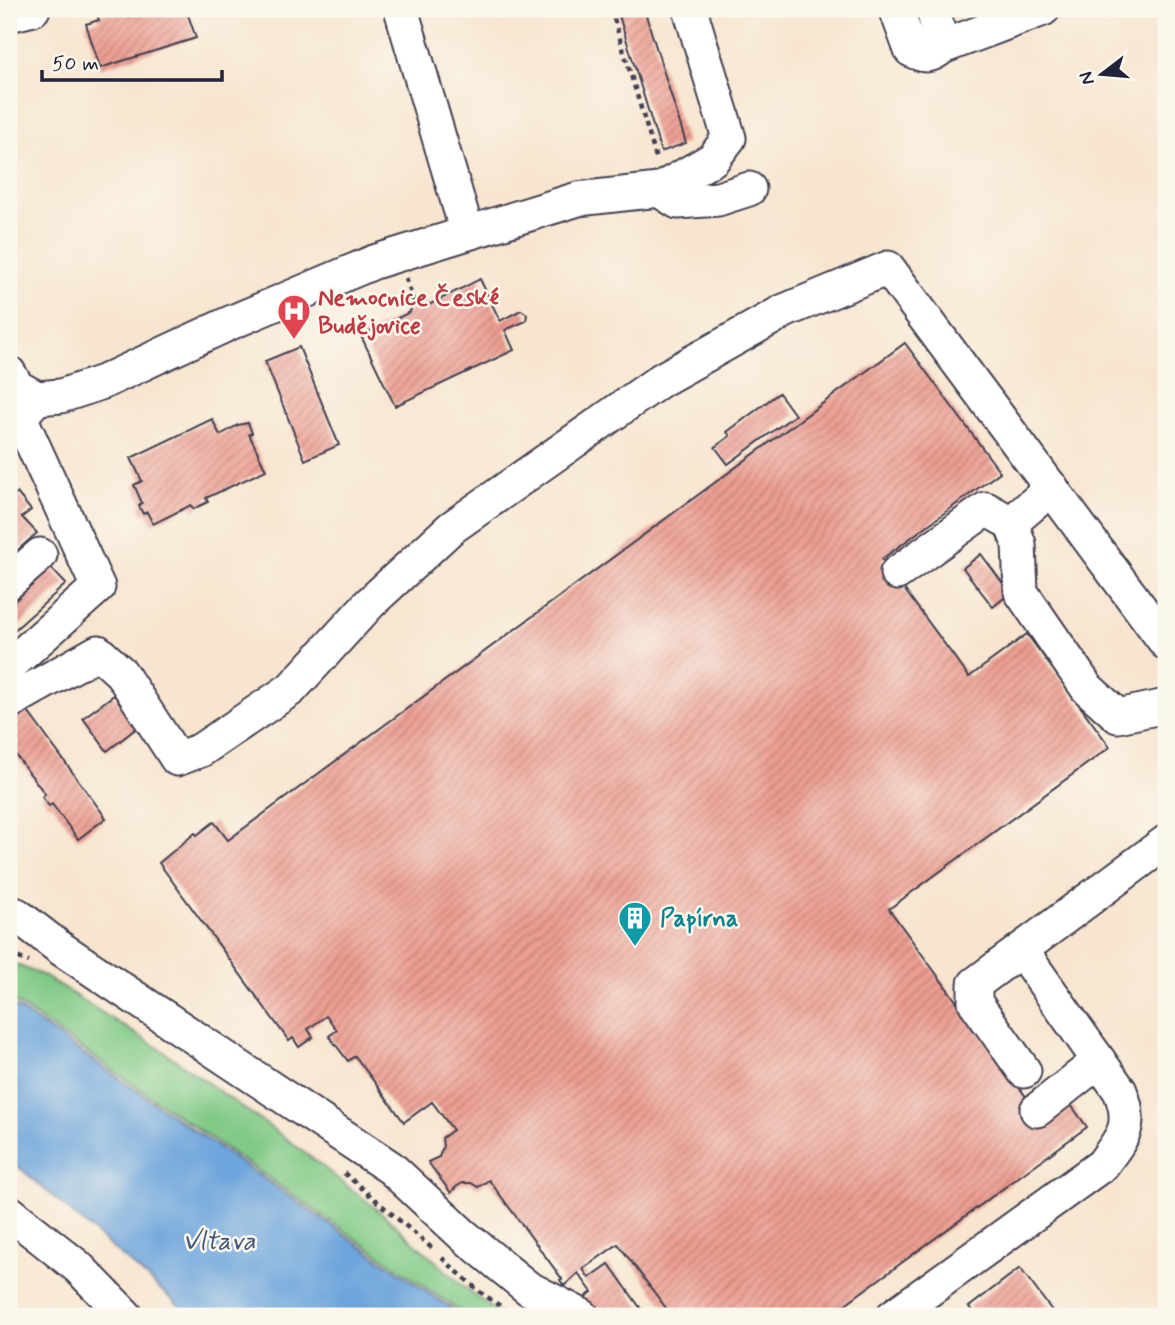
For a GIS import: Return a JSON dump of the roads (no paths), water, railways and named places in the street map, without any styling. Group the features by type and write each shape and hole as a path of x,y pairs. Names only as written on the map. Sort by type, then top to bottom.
{"lane":[{"path":"9,15 33,9"},
{"path":"401,9 467,232"},
{"path":"9,666 98,587 20,417 21,386 61,396 103,382 230,323 374,262 578,199 659,190 713,159 729,138 690,9"},
{"path":"896,9 911,50 921,56 934,55 942,47 1043,9"},
{"path":"933,9 942,47"},
{"path":"659,190 678,202 719,200 749,189"},
{"path":"9,702 98,652 121,673 177,759 201,750 291,689 370,603 451,528 661,380 784,311 888,268 1166,643"},
{"path":"1011,523 1052,488"},
{"path":"897,573 986,509 1011,523 1019,544 1021,592 1087,688 1118,716 1166,706"},
{"path":"9,582 40,555"},
{"path":"1024,1071 975,1002 975,984 1166,842"},
{"path":"9,912 391,1168 463,1235 528,1288 582,1316"},
{"path":"893,1316 1101,1165 1126,1130 1128,1110 1120,1091 1021,950"},
{"path":"1037,1110 1099,1062"},
{"path":"9,1212 78,1267 126,1316"}],"water":[{"name":"Vltava","path":"9,1005 16,1007 462,1316 191,1316 20,1168 9,1163"}],"place":[{"name":"Nemocnice České Budějovice","path":"294,341"},
{"name":"Papírna","path":"635,948"}]}
